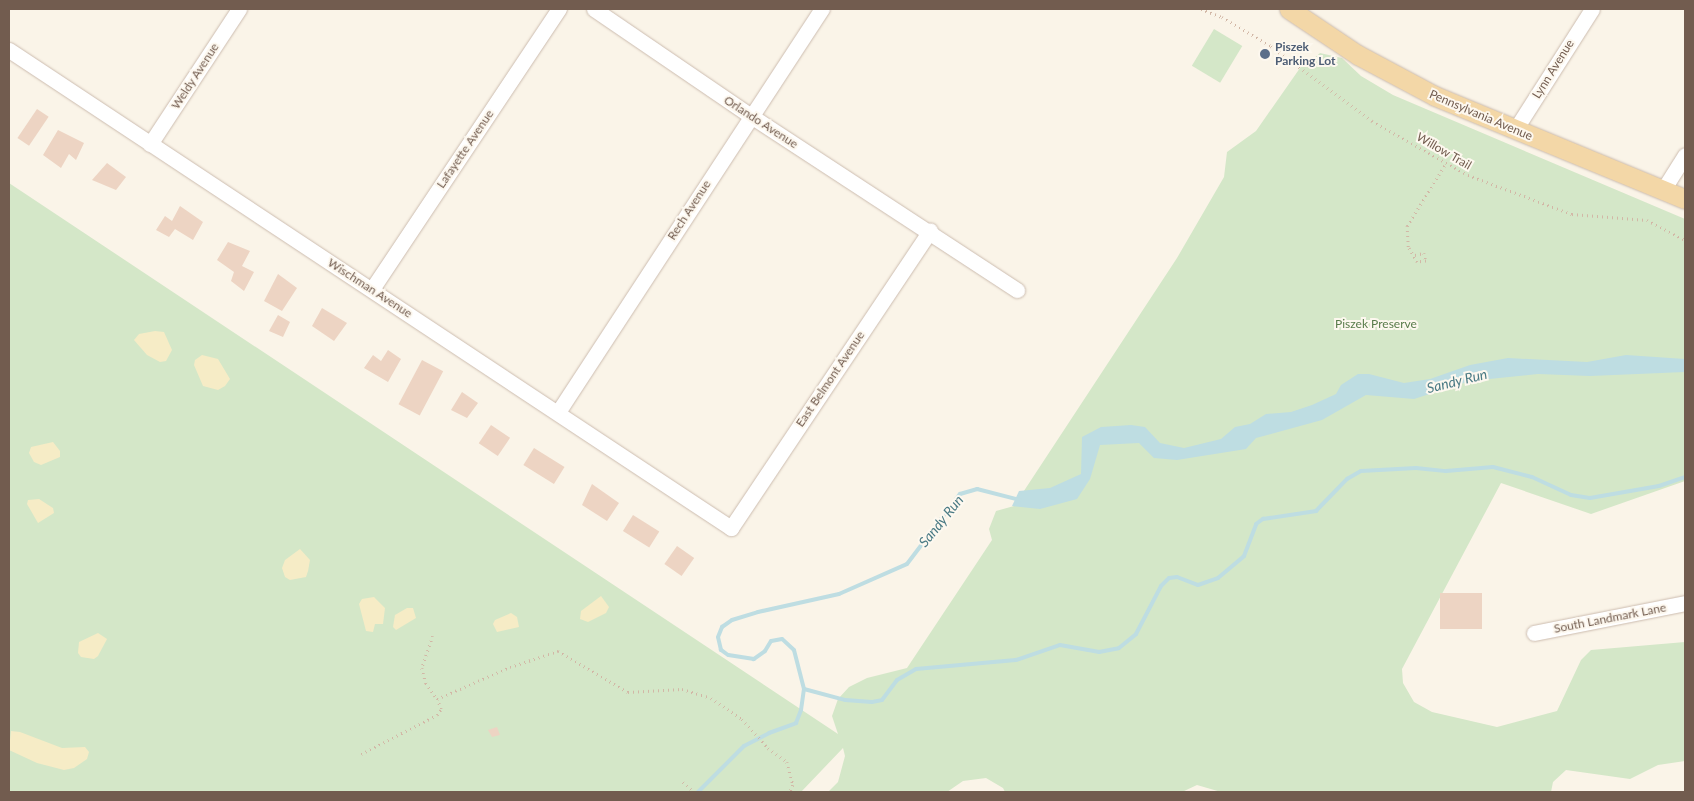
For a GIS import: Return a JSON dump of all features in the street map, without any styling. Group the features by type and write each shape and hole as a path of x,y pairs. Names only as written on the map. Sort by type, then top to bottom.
{"main road":[{"name":"Pennsylvania Avenue","path":"1289,9 1394,75 1515,130 1685,199"}],"street":[{"name":"Weldy Avenue","path":"150,144 239,9"},
{"name":"Lafayette Avenue","path":"372,289 559,9"},
{"name":"Orlando Avenue","path":"594,9 751,116 930,230 1017,290"},
{"name":"Rech Avenue","path":"558,412 822,9"},
{"name":"Lynn Avenue","path":"1515,130 1592,9"},
{"name":"Wischman Avenue","path":"9,50 731,528"},
{"path":"1663,190 1685,155"},
{"name":"East Belmont Avenue","path":"731,528 930,230"},
{"name":"South Landmark Lane","path":"1534,633 1685,603"}],"path":[{"name":"Willow Trail","path":"1201,9 1222,17 1271,46 1372,121 1468,175 1557,209 1584,216 1647,220 1685,240"},
{"path":"1415,255 1424,253 1426,261 1417,262 1415,255 1408,246 1407,226 1446,162"},
{"path":"361,754 437,715 441,709 437,698 426,682 422,668 434,636"},
{"path":"437,698 555,651 628,692 682,689 705,695 752,727 768,748 788,762 793,785 790,792"},
{"path":"683,782 694,792"}],"green space":[{"path":"1214,29 1242,46 1220,83 1192,66"},
{"name":"Piszek Preserve","path":"1320,53 1342,58 1361,76 1393,95 1685,219 1685,481 1591,514 1501,483 1402,669 1403,683 1414,702 1432,712 1497,727 1557,711 1581,660 1591,650 1685,642 1685,761 1658,765 1630,779 1566,770 1553,782 1551,792 1221,792 1197,785 1182,792 1005,792 1003,788 986,778 963,781 947,792 828,792 838,782 845,756 843,748 801,792 9,792 9,183 838,734 832,716 838,699 849,687 867,678 907,668 992,540 989,529 996,511 1014,506 1177,258 1224,177 1227,152 1256,131 1307,58 1311,61"}],"sand":[{"path":"155,331 164,332 172,350 166,361 160,362 147,355 134,340 139,334"},
{"path":"202,355 218,359 230,379 225,386 218,390 203,386 194,365 195,360"},
{"path":"53,442 60,451 60,457 41,465 34,462 29,453 31,447"},
{"path":"39,499 53,508 54,513 38,523 27,504 28,500"},
{"path":"300,549 310,560 308,571 306,577 290,580 285,577 282,568 285,560"},
{"path":"601,596 609,607 606,613 588,622 580,619 581,611"},
{"path":"374,597 385,608 383,624 375,624 373,632 366,631 359,604 362,599"},
{"path":"407,608 413,608 416,618 396,630 393,627 395,615"},
{"path":"511,613 517,617 519,627 497,632 493,624 495,620"},
{"path":"98,633 107,639 98,656 94,659 81,657 78,653 79,642"},
{"path":"11,731 20,732 62,748 85,747 89,752 87,759 74,768 64,770 37,763 9,750"}],"water":[{"path":"1626,355 1685,359 1685,372 1590,376 1538,374 1470,381 1414,399 1366,395 1322,420 1256,438 1246,449 1177,460 1154,458 1139,443 1100,445 1090,479 1077,499 1040,509 1012,506 1019,491 1050,488 1081,474 1082,437 1101,427 1131,425 1145,427 1160,443 1184,448 1221,439 1235,427 1250,424 1266,414 1291,412 1312,405 1336,394 1341,385 1358,374 1369,374 1404,383 1430,379 1470,365 1508,358 1587,362"}],"building":[{"path":"37,109 49,117 29,146 17,138"},
{"path":"58,130 84,143 76,160 69,154 61,168 43,155"},
{"path":"107,163 126,177 116,190 92,180"},
{"path":"180,206 203,222 193,240 175,229 169,237 156,230 165,216 172,221"},
{"path":"228,242 250,251 242,266 254,272 244,291 231,281 234,272 217,260"},
{"path":"278,274 297,288 282,311 264,301"},
{"path":"322,308 347,323 334,341 312,326"},
{"path":"278,315 290,322 283,337 269,331"},
{"path":"388,350 401,359 388,382 364,368 373,355 381,361"},
{"path":"422,360 443,371 420,415 399,404"},
{"path":"462,392 478,403 467,418 451,410"},
{"path":"491,425 510,438 498,456 479,443"},
{"path":"534,448 565,467 554,484 523,465"},
{"path":"592,484 619,503 607,521 582,505"},
{"path":"633,515 659,531 649,548 623,531"},
{"path":"677,546 694,558 682,576 664,564"},
{"path":"1440,593 1482,593 1482,629 1440,629"},
{"path":"497,727 500,735 492,737 488,730"}],"waterway":[{"path":"804,689 845,700 872,702 882,700 897,680 916,669 1016,660 1060,645 1099,652 1119,648 1136,634 1161,586 1169,578 1177,577 1198,585 1218,578 1244,556 1256,524 1263,519 1316,511 1347,479 1361,471 1416,468 1446,471 1493,467 1532,477 1571,495 1590,498 1659,486 1685,477"},
{"name":"Sandy Run","path":"698,792 744,746 769,733 796,723 801,710 804,689 794,650 782,639 771,641 765,651 754,659 728,655 721,650 718,637 722,627 732,620 758,612 839,594 907,564 960,494 977,489 1020,500"}],"place":[{"name":"Piszek Parking Lot","path":"1265,54"}]}
